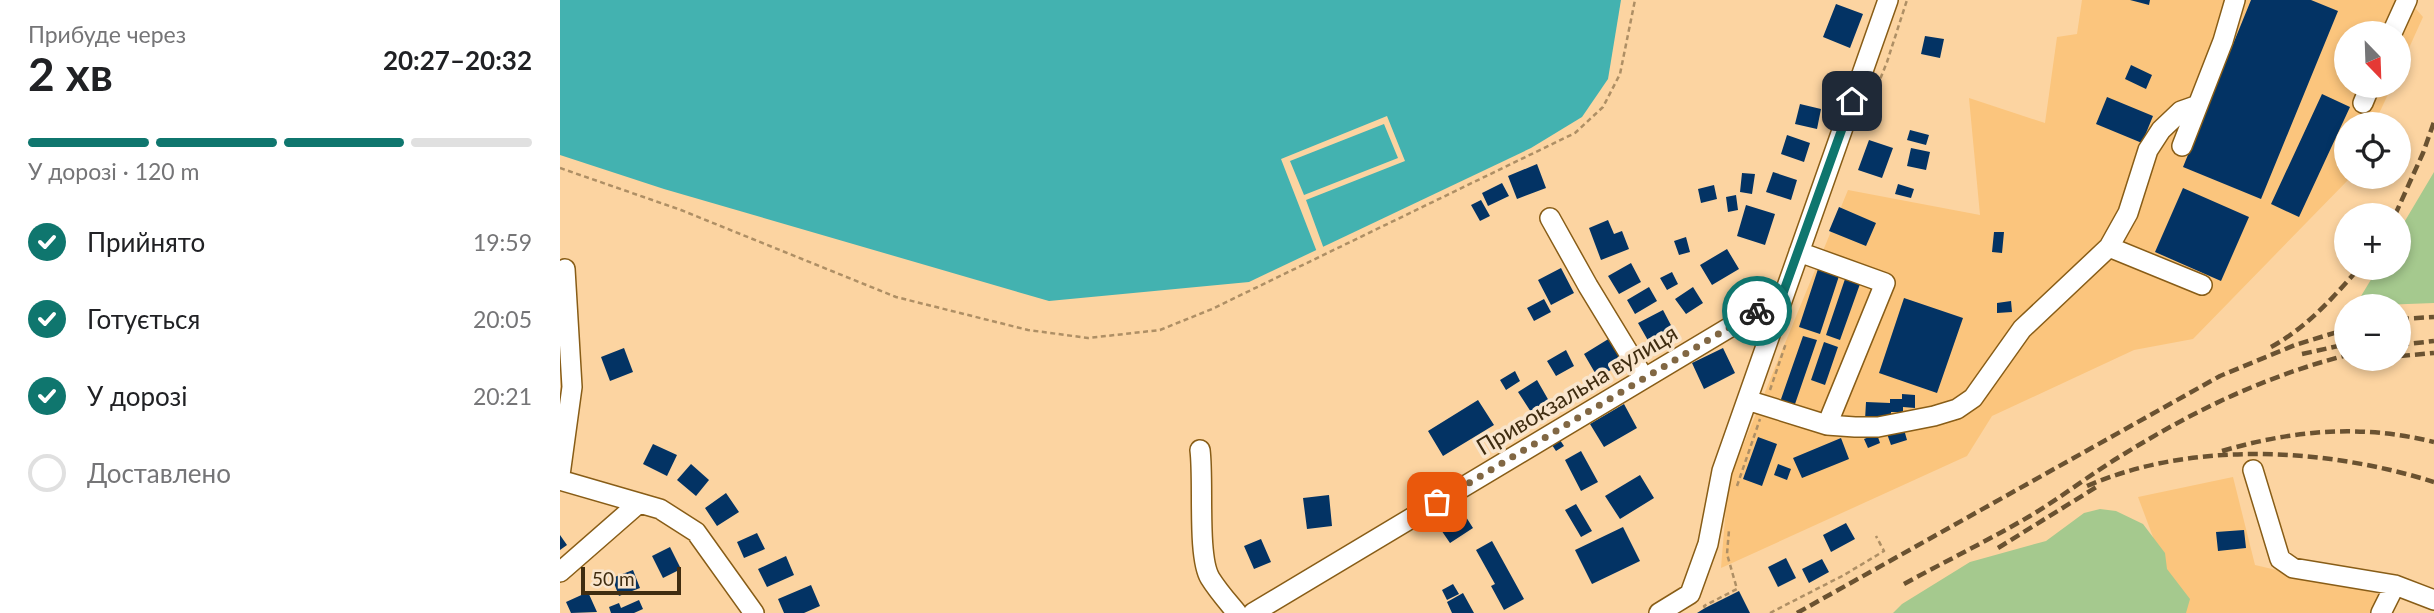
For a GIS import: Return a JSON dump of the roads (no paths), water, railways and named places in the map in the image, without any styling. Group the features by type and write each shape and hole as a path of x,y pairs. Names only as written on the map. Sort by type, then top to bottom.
{"street":[{"path":"1659,613 1690,594 1708,544 1722,471 1756,403 1782,296 1888,0"},
{"path":"2182,146 2223,41 2235,0"},
{"path":"2397,21 2407,0"},
{"path":"1756,403 1827,425 1878,427 1957,409 1973,398 2022,329 2109,247 2128,213 2148,150 2161,130 2181,111 2198,105"},
{"path":"1550,218 1644,378"},
{"path":"2109,247 2202,285"},
{"path":"1799,251 1885,283 1827,425"},
{"path":"565,269 572,387 560,477 660,509 696,532 754,613"},
{"name":"Привокзальна вулиця","path":"1253,613 1782,296"},
{"path":"1200,450 1203,474 1203,561 1210,578 1237,613"},
{"path":"2253,470 2280,559 2293,568 2395,586 2434,600"},
{"path":"560,572 639,503"},
{"path":"2381,613 2395,586"}],"water":[{"path":"560,0 1621,0 1608,79 1582,117 1531,148 1249,282 1049,301 664,189 560,155"}],"railway":[{"path":"2400,203 2434,122"},
{"path":"2271,347 2307,322 2348,280"},
{"path":"2411,318 2434,317"},
{"path":"1797,613 2220,376 2295,345 2334,333"},
{"path":"2411,344 2434,341"},
{"path":"2302,354 2334,347"},
{"path":"2411,355 2434,353"},
{"path":"1904,584 2030,516 2124,454 2178,423 2259,384 2334,359"},
{"path":"2222,451 2275,438 2328,432 2380,433 2434,442"},
{"path":"2087,486 2128,471 2171,461 2260,454 2349,462 2434,482"},
{"path":"1998,548 2098,486"}]}
